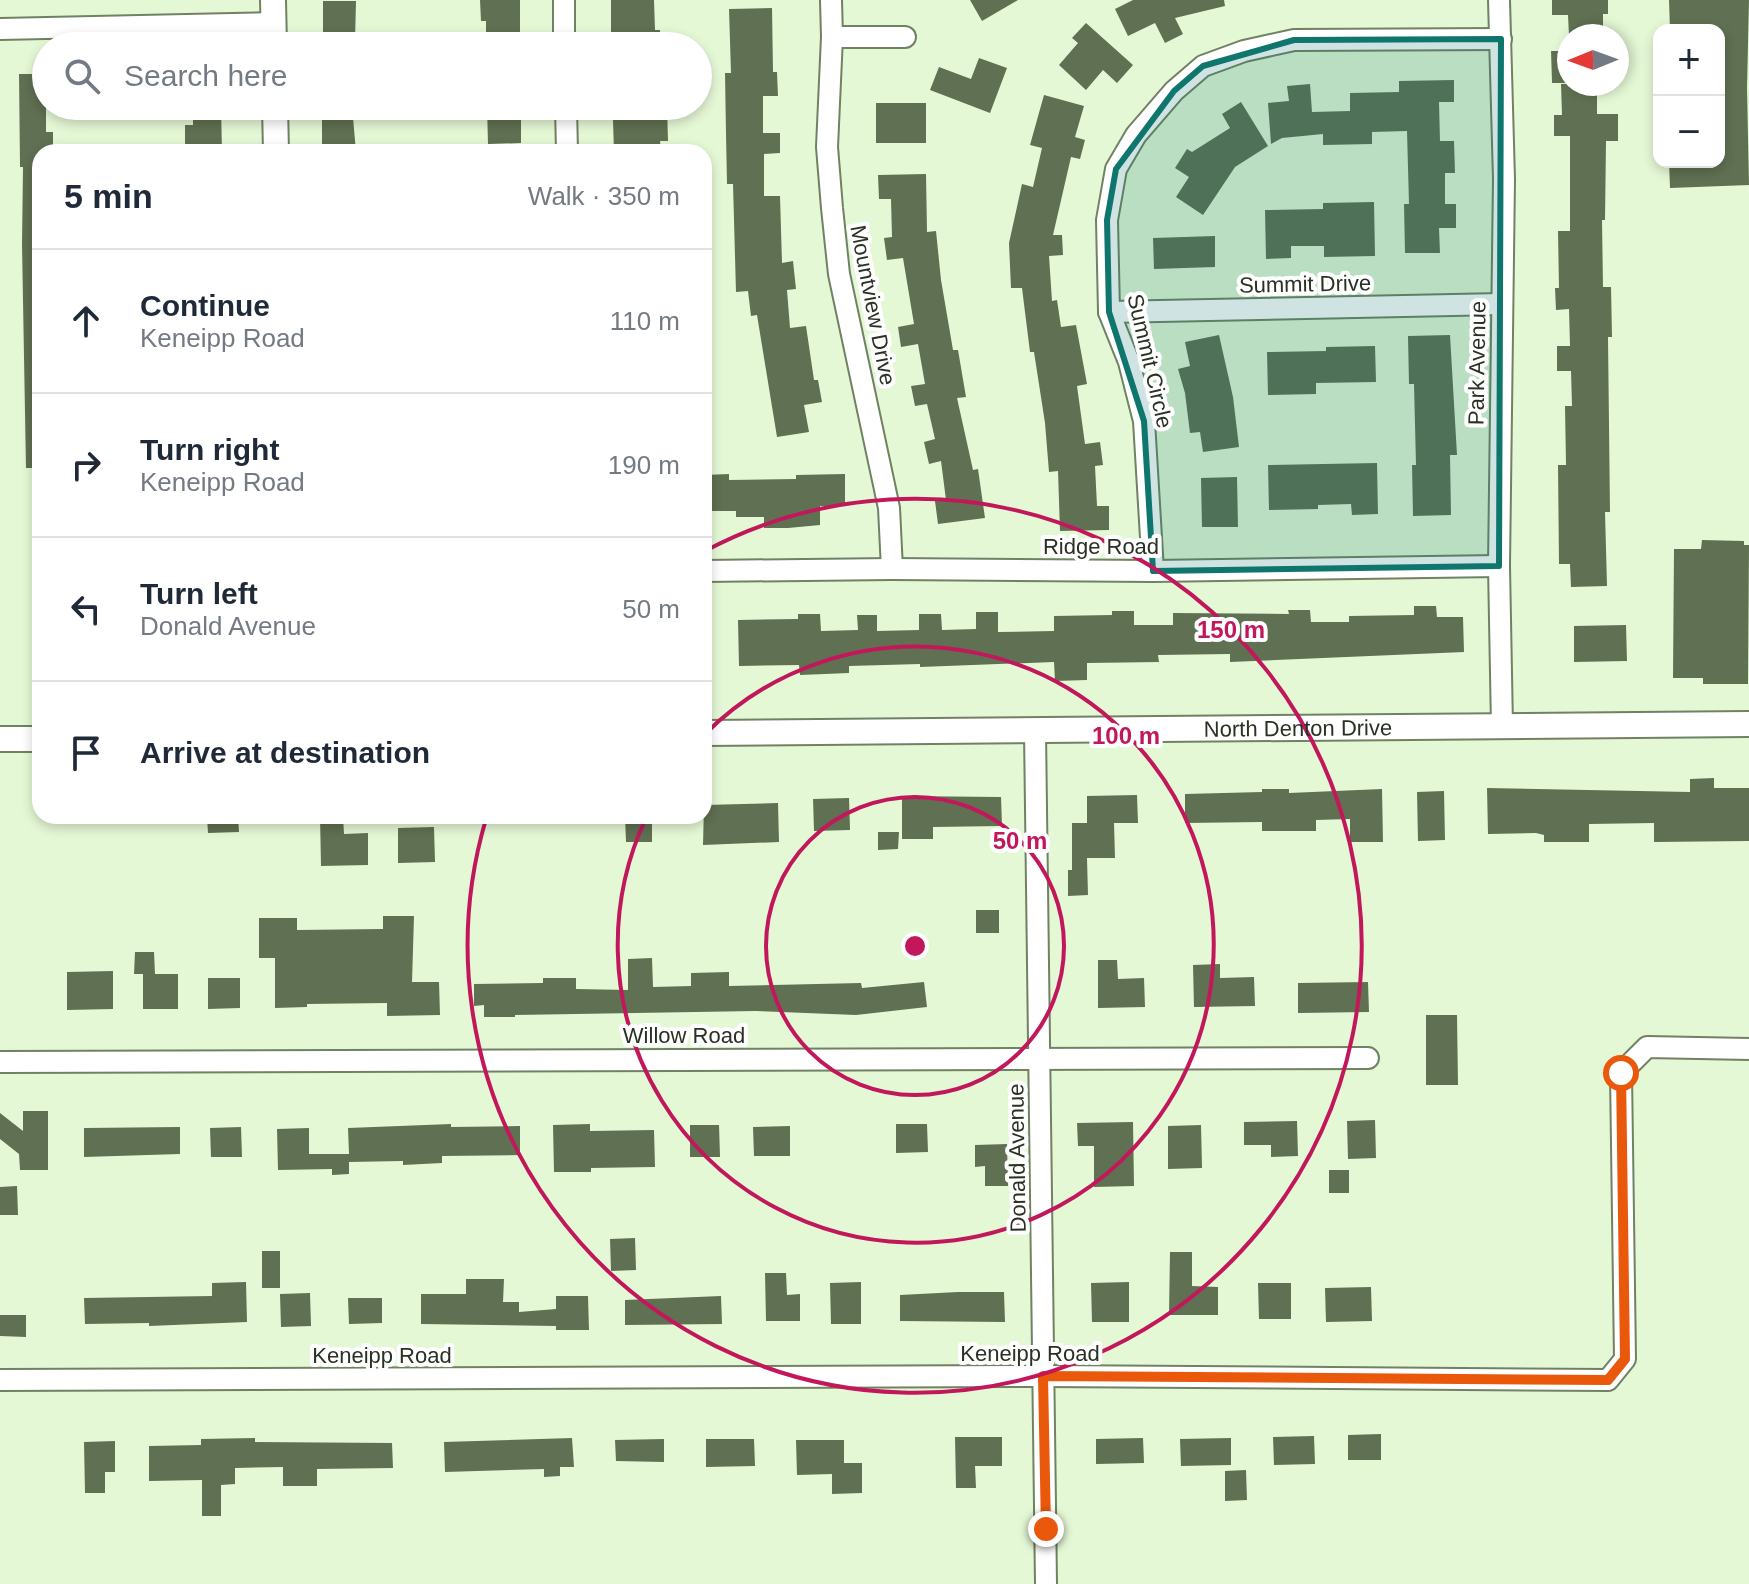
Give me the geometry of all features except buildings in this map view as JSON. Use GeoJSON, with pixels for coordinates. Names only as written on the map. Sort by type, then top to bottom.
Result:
{"type":"FeatureCollection","features":[{"type":"Feature","properties":{"kind":"street"},"geometry":{"type":"LineString","coordinates":[[564,0],[564,32]]}},
{"type":"Feature","properties":{"kind":"street","name":"Mountview Drive"},"geometry":{"type":"LineString","coordinates":[[831,0],[827,147],[833,221],[839,274],[889,508],[892,569]]}},
{"type":"Feature","properties":{"kind":"street","name":"Park Avenue"},"geometry":{"type":"LineString","coordinates":[[1499,0],[1502,727]]}},
{"type":"Feature","properties":{"kind":"street"},"geometry":{"type":"LineString","coordinates":[[0,29],[274,23]]}},
{"type":"Feature","properties":{"kind":"street"},"geometry":{"type":"LineString","coordinates":[[832,37],[905,37]]}},
{"type":"Feature","properties":{"kind":"street","name":"Summit Circle"},"geometry":{"type":"LineString","coordinates":[[1153,571],[1144,421],[1129,362],[1109,312],[1107,220],[1116,169],[1136,135],[1174,91],[1203,66],[1244,51],[1294,40],[1501,39]]}},
{"type":"Feature","properties":{"kind":"street"},"geometry":{"type":"LineString","coordinates":[[275,120],[276,144]]}},
{"type":"Feature","properties":{"kind":"street"},"geometry":{"type":"LineString","coordinates":[[566,120],[567,144]]}},
{"type":"Feature","properties":{"kind":"street","name":"Summit Drive"},"geometry":{"type":"LineString","coordinates":[[1109,312],[1502,304]]}},
{"type":"Feature","properties":{"kind":"street","name":"Ridge Road"},"geometry":{"type":"LineString","coordinates":[[712,571],[1153,571],[1499,566]]}},
{"type":"Feature","properties":{"kind":"street","name":"North Denton Drive"},"geometry":{"type":"LineString","coordinates":[[712,733],[1749,724]]}},
{"type":"Feature","properties":{"kind":"street","name":"Donald Avenue"},"geometry":{"type":"LineString","coordinates":[[1035,731],[1046,1584]]}},
{"type":"Feature","properties":{"kind":"street"},"geometry":{"type":"LineString","coordinates":[[0,739],[32,739]]}},
{"type":"Feature","properties":{"kind":"street","name":"Keneipp Road"},"geometry":{"type":"LineString","coordinates":[[0,1380],[1043,1376],[1608,1380],[1625,1359],[1621,1073],[1647,1047],[1749,1049]]}},
{"type":"Feature","properties":{"kind":"street","name":"Willow Road"},"geometry":{"type":"LineString","coordinates":[[0,1062],[1368,1058]]}},
{"type":"Feature","properties":{"kind":"highlighted area"},"geometry":{"type":"Polygon","coordinates":[[[1501,39],[1499,566],[1153,571],[1144,421],[1109,312],[1107,220],[1116,169],[1174,91],[1203,66],[1294,40],[1501,39]]]}},
{"type":"Feature","properties":{"kind":"route"},"geometry":{"type":"LineString","coordinates":[[1046,1529],[1043,1376],[1608,1380],[1625,1359],[1621,1073]]}}]}
